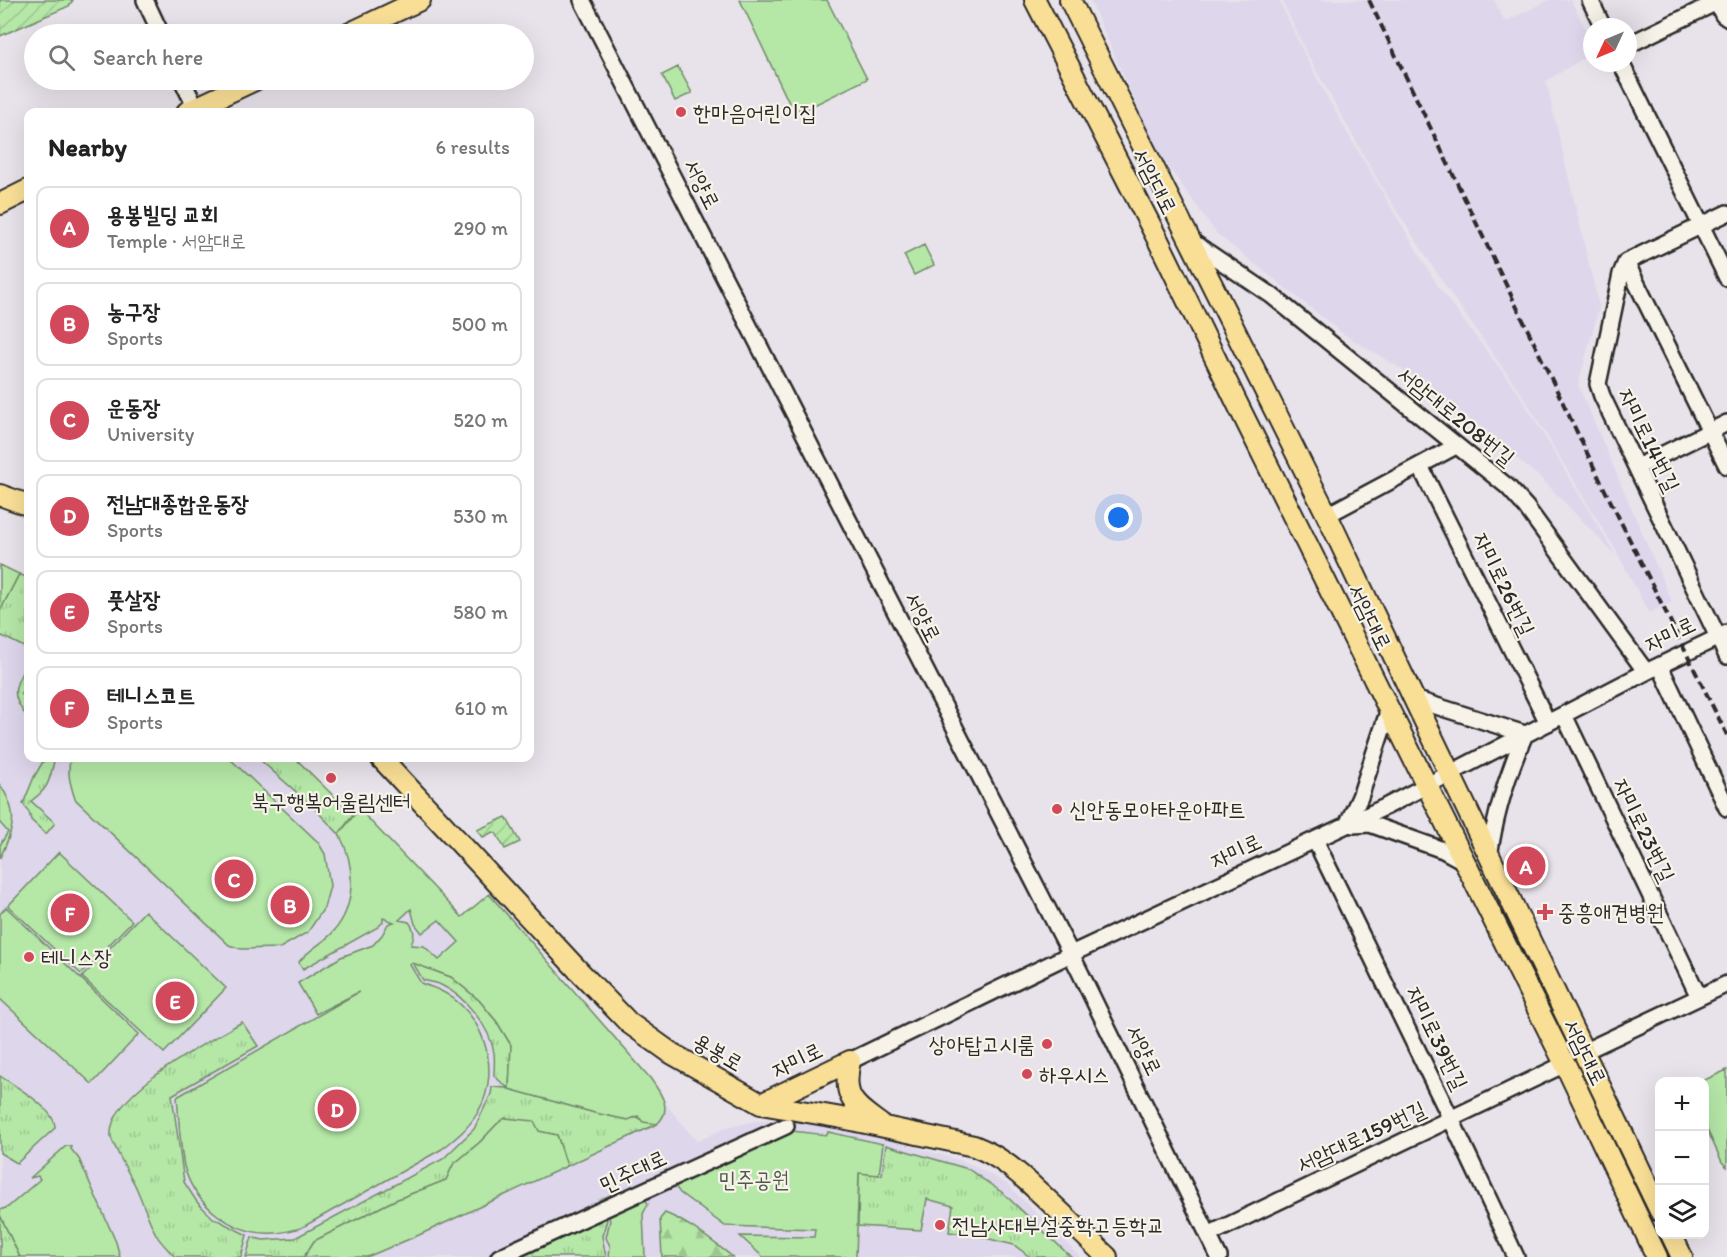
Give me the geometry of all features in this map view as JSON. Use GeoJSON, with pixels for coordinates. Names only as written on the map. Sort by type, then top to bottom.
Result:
{"type":"FeatureCollection","features":[{"type":"Feature","properties":{"kind":"main road"},"geometry":{"type":"LineString","coordinates":[[369,24],[420,0]]}},
{"type":"Feature","properties":{"kind":"main road","name":"서암대로"},"geometry":{"type":"LineString","coordinates":[[1035,0],[1159,242],[1565,1064],[1657,1257]]}},
{"type":"Feature","properties":{"kind":"main road","name":"서암대로"},"geometry":{"type":"LineString","coordinates":[[1070,0],[1327,515],[1655,1203]]}},
{"type":"Feature","properties":{"kind":"main road"},"geometry":{"type":"LineString","coordinates":[[195,108],[234,90]]}},
{"type":"Feature","properties":{"kind":"main road"},"geometry":{"type":"LineString","coordinates":[[0,204],[24,192]]}},
{"type":"Feature","properties":{"kind":"main road"},"geometry":{"type":"LineString","coordinates":[[0,495],[24,504]]}},
{"type":"Feature","properties":{"kind":"main road","name":"용봉로"},"geometry":{"type":"LineString","coordinates":[[385,762],[629,1023],[671,1053],[761,1104],[842,1118],[974,1146],[997,1157],[1017,1172],[1107,1257]]}},
{"type":"Feature","properties":{"kind":"main road"},"geometry":{"type":"LineString","coordinates":[[850,1061],[847,1076],[848,1091],[853,1102],[884,1128]]}},
{"type":"Feature","properties":{"kind":"main road","name":"자미로"},"geometry":{"type":"LineString","coordinates":[[761,1104],[850,1061]]}},
{"type":"Feature","properties":{"kind":"main road"},"geometry":{"type":"LineString","coordinates":[[1673,1239],[1682,1257]]}},
{"type":"Feature","properties":{"kind":"street"},"geometry":{"type":"LineString","coordinates":[[145,0],[156,24]]}},
{"type":"Feature","properties":{"kind":"street","name":"서양로"},"geometry":{"type":"LineString","coordinates":[[582,0],[1071,954],[1219,1257]]}},
{"type":"Feature","properties":{"kind":"street"},"geometry":{"type":"LineString","coordinates":[[1590,0],[1599,18]]}},
{"type":"Feature","properties":{"kind":"street"},"geometry":{"type":"LineString","coordinates":[[1637,41],[1718,1],[1727,18]]}},
{"type":"Feature","properties":{"kind":"street"},"geometry":{"type":"LineString","coordinates":[[1625,72],[1727,279]]}},
{"type":"Feature","properties":{"kind":"street"},"geometry":{"type":"LineString","coordinates":[[185,90],[190,108]]}},
{"type":"Feature","properties":{"kind":"street"},"geometry":{"type":"LineString","coordinates":[[1727,213],[1626,262],[1727,466]]}},
{"type":"Feature","properties":{"kind":"street","name":"서암대로208번길"},"geometry":{"type":"LineString","coordinates":[[1191,240],[1271,295],[1508,487],[1653,669],[1727,808]]}},
{"type":"Feature","properties":{"kind":"street","name":"자미로14번길"},"geometry":{"type":"LineString","coordinates":[[1626,262],[1621,274],[1598,384],[1637,467],[1723,635],[1727,656]]}},
{"type":"Feature","properties":{"kind":"street"},"geometry":{"type":"LineString","coordinates":[[1637,467],[1727,423]]}},
{"type":"Feature","properties":{"kind":"street"},"geometry":{"type":"LineString","coordinates":[[1327,515],[1456,446]]}},
{"type":"Feature","properties":{"kind":"street","name":"자미로26번길"},"geometry":{"type":"LineString","coordinates":[[1420,466],[1548,723]]}},
{"type":"Feature","properties":{"kind":"street","name":"자미로"},"geometry":{"type":"LineString","coordinates":[[850,1061],[1071,954],[1347,825],[1723,635]]}},
{"type":"Feature","properties":{"kind":"street"},"geometry":{"type":"LineString","coordinates":[[1414,699],[1525,734],[1512,765],[1493,826],[1490,857]]}},
{"type":"Feature","properties":{"kind":"street"},"geometry":{"type":"LineString","coordinates":[[1389,709],[1360,797],[1347,825],[1370,824],[1443,850],[1465,862]]}},
{"type":"Feature","properties":{"kind":"street","name":"자미로23번길"},"geometry":{"type":"LineString","coordinates":[[1564,715],[1699,997]]}},
{"type":"Feature","properties":{"kind":"street","name":"자미로39번길"},"geometry":{"type":"LineString","coordinates":[[1315,840],[1516,1257]]}},
{"type":"Feature","properties":{"kind":"street"},"geometry":{"type":"LineString","coordinates":[[1583,1052],[1727,984]]}},
{"type":"Feature","properties":{"kind":"street","name":"서암대로159번길"},"geometry":{"type":"LineString","coordinates":[[1208,1235],[1565,1064]]}},
{"type":"Feature","properties":{"kind":"street","name":"민주대로"},"geometry":{"type":"LineString","coordinates":[[499,1257],[786,1126]]}},
{"type":"Feature","properties":{"kind":"shaded area"},"geometry":{"type":"Polygon","coordinates":[[[1090,0],[1279,0],[1307,60],[1346,131],[1439,288],[1519,394],[1616,556],[1542,479],[1425,383],[1345,335],[1217,234],[1157,151],[1090,0]]]}},
{"type":"Feature","properties":{"kind":"shaded area"},"geometry":{"type":"Polygon","coordinates":[[[1282,0],[1494,0],[1505,22],[1549,0],[1571,0],[1583,25],[1583,58],[1546,81],[1599,307],[1578,385],[1672,602],[1649,613],[1618,554],[1523,396],[1454,299],[1384,191],[1307,54],[1282,0]]]}},
{"type":"Feature","properties":{"kind":"shaded area"},"geometry":{"type":"Polygon","coordinates":[[[0,565],[24,576],[24,762],[299,762],[353,815],[359,809],[462,917],[489,894],[521,928],[697,1142],[723,1129],[756,1121],[798,1121],[850,1129],[942,1155],[970,1164],[1007,1184],[1080,1257],[0,1257],[0,565]]]}},
{"type":"Feature","properties":{"kind":"green space"},"geometry":{"type":"Polygon","coordinates":[[[0,0],[73,0],[69,6],[0,36],[0,0]]]}},
{"type":"Feature","properties":{"kind":"green space"},"geometry":{"type":"Polygon","coordinates":[[[740,0],[827,0],[867,79],[802,111],[792,109],[740,0]]]}},
{"type":"Feature","properties":{"kind":"green space"},"geometry":{"type":"Polygon","coordinates":[[[678,67],[692,93],[675,101],[662,75],[678,67]]]}},
{"type":"Feature","properties":{"kind":"green space"},"geometry":{"type":"Polygon","coordinates":[[[924,245],[934,265],[914,275],[904,255],[924,245]]]}},
{"type":"Feature","properties":{"kind":"green space"},"geometry":{"type":"Polygon","coordinates":[[[0,565],[19,574],[0,611],[0,565]]]}},
{"type":"Feature","properties":{"kind":"green space"},"geometry":{"type":"Polygon","coordinates":[[[19,574],[24,576],[24,647],[0,635],[0,611],[19,574]]]}},
{"type":"Feature","properties":{"kind":"green space"},"geometry":{"type":"Polygon","coordinates":[[[24,668],[24,687],[21,694],[24,696],[24,713],[17,702],[17,683],[24,668]]]}},
{"type":"Feature","properties":{"kind":"green space"},"geometry":{"type":"Polygon","coordinates":[[[43,762],[54,762],[46,787],[31,801],[55,823],[46,834],[31,820],[23,804],[43,762]]]}},
{"type":"Feature","properties":{"kind":"green space"},"geometry":{"type":"Polygon","coordinates":[[[233,762],[318,842],[325,854],[330,886],[324,908],[308,932],[280,948],[241,949],[229,945],[75,799],[69,774],[70,763],[233,762]]]}},
{"type":"Feature","properties":{"kind":"green space"},"geometry":{"type":"Polygon","coordinates":[[[262,762],[299,762],[353,815],[339,834],[312,806],[262,762]]]}},
{"type":"Feature","properties":{"kind":"green space"},"geometry":{"type":"Polygon","coordinates":[[[0,785],[10,804],[12,822],[0,858],[0,845],[8,832],[0,823],[0,785]]]}},
{"type":"Feature","properties":{"kind":"green space"},"geometry":{"type":"Polygon","coordinates":[[[359,809],[462,917],[489,894],[650,1078],[661,1095],[665,1107],[662,1118],[657,1124],[643,1122],[638,1116],[628,1120],[595,1113],[509,1089],[511,1045],[497,1022],[479,1000],[451,977],[413,963],[410,965],[421,983],[454,999],[467,1012],[477,1026],[484,1043],[489,1078],[485,1096],[471,1123],[442,1149],[301,1228],[284,1232],[259,1233],[231,1223],[206,1205],[189,1180],[184,1166],[177,1097],[359,992],[316,1014],[298,983],[341,957],[373,945],[388,924],[394,922],[383,918],[383,922],[378,927],[303,969],[299,962],[334,931],[347,909],[351,870],[339,834],[359,809]],[[411,909],[399,920],[409,922],[413,930],[411,945],[424,946],[439,960],[459,942],[439,920],[422,933],[415,924],[411,909]]]}},
{"type":"Feature","properties":{"kind":"green space"},"geometry":{"type":"Polygon","coordinates":[[[506,817],[520,842],[505,849],[496,833],[493,832],[483,837],[477,830],[506,817]]]}},
{"type":"Feature","properties":{"kind":"green space"},"geometry":{"type":"Polygon","coordinates":[[[59,852],[132,921],[81,974],[8,906],[59,852]]]}},
{"type":"Feature","properties":{"kind":"green space","name":"테니스장"},"geometry":{"type":"Polygon","coordinates":[[[6,907],[139,1034],[92,1084],[0,999],[0,914],[6,907]]]}},
{"type":"Feature","properties":{"kind":"green space"},"geometry":{"type":"Polygon","coordinates":[[[145,911],[226,988],[164,1053],[82,977],[145,911]]]}},
{"type":"Feature","properties":{"kind":"green space"},"geometry":{"type":"Polygon","coordinates":[[[413,963],[451,977],[479,1000],[497,1022],[511,1045],[509,1089],[595,1113],[620,1118],[640,1118],[657,1124],[567,1166],[557,1135],[497,1124],[453,1165],[446,1180],[393,1201],[314,1241],[304,1257],[246,1257],[252,1237],[263,1240],[295,1238],[443,1159],[474,1129],[491,1094],[492,1087],[508,1088],[494,1076],[492,1043],[475,1013],[450,990],[439,984],[423,980],[413,963]]]}},
{"type":"Feature","properties":{"kind":"green space"},"geometry":{"type":"Polygon","coordinates":[[[242,1022],[258,1046],[172,1095],[184,1182],[197,1202],[213,1218],[247,1235],[241,1257],[175,1257],[157,1236],[135,1185],[114,1146],[111,1136],[114,1120],[125,1103],[142,1086],[185,1055],[242,1022]]]}},
{"type":"Feature","properties":{"kind":"green space"},"geometry":{"type":"Polygon","coordinates":[[[1727,1070],[1727,1167],[1722,1162],[1709,1134],[1709,1078],[1727,1070]]]}},
{"type":"Feature","properties":{"kind":"green space"},"geometry":{"type":"Polygon","coordinates":[[[0,1076],[42,1106],[54,1121],[55,1128],[17,1163],[0,1153],[0,1076]]]}},
{"type":"Feature","properties":{"kind":"green space"},"geometry":{"type":"Polygon","coordinates":[[[505,1118],[534,1121],[539,1131],[557,1135],[567,1166],[367,1257],[304,1257],[314,1241],[393,1201],[446,1180],[453,1165],[505,1118]]]}},
{"type":"Feature","properties":{"kind":"green space","name":"민주공원"},"geometry":{"type":"Polygon","coordinates":[[[783,1130],[827,1135],[828,1132],[883,1144],[879,1175],[859,1173],[856,1257],[763,1257],[740,1236],[814,1237],[815,1229],[725,1226],[680,1193],[672,1182],[783,1130]]]}},
{"type":"Feature","properties":{"kind":"green space","name":"전남사대부설중학고등학교"},"geometry":{"type":"Polygon","coordinates":[[[886,1145],[968,1169],[1003,1193],[1071,1257],[1030,1257],[1014,1245],[949,1232],[953,1206],[927,1199],[921,1230],[858,1226],[859,1173],[882,1175],[886,1145]]]}},
{"type":"Feature","properties":{"kind":"green space"},"geometry":{"type":"Polygon","coordinates":[[[66,1146],[71,1146],[79,1159],[116,1242],[120,1257],[20,1257],[0,1215],[0,1210],[8,1207],[38,1181],[40,1179],[38,1176],[30,1178],[66,1146]]]}},
{"type":"Feature","properties":{"kind":"green space"},"geometry":{"type":"Polygon","coordinates":[[[621,1190],[642,1193],[648,1204],[643,1214],[645,1257],[609,1257],[610,1246],[606,1238],[610,1220],[599,1200],[621,1190]]]}},
{"type":"Feature","properties":{"kind":"green space"},"geometry":{"type":"Polygon","coordinates":[[[665,1213],[692,1227],[733,1257],[662,1257],[660,1219],[665,1213]]]}},
{"type":"Feature","properties":{"kind":"green space"},"geometry":{"type":"Polygon","coordinates":[[[0,1215],[20,1257],[0,1257],[0,1215]]]}},
{"type":"Feature","properties":{"kind":"green space"},"geometry":{"type":"Polygon","coordinates":[[[603,1215],[607,1220],[602,1236],[606,1257],[508,1257],[603,1215]]]}},
{"type":"Feature","properties":{"kind":"railway"},"geometry":{"type":"LineString","coordinates":[[1369,0],[1601,482],[1727,735]]}},
{"type":"Feature","properties":{"kind":"place","name":"한마음어린이집"},"geometry":{"type":"Point","coordinates":[681,112]}},
{"type":"Feature","properties":{"kind":"place","name":"북구행복어울림센터"},"geometry":{"type":"Point","coordinates":[331,778]}},
{"type":"Feature","properties":{"kind":"place","name":"신안동모아타운아파트"},"geometry":{"type":"Point","coordinates":[1057,809]}},
{"type":"Feature","properties":{"kind":"place","name":"용봉빌딩 교회"},"geometry":{"type":"Point","coordinates":[1526,866]}},
{"type":"Feature","properties":{"kind":"place","name":"운동장"},"geometry":{"type":"Point","coordinates":[234,879]}},
{"type":"Feature","properties":{"kind":"place","name":"농구장"},"geometry":{"type":"Point","coordinates":[290,905]}},
{"type":"Feature","properties":{"kind":"place","name":"중흥애견병원"},"geometry":{"type":"Point","coordinates":[1545,912]}},
{"type":"Feature","properties":{"kind":"place","name":"테니스코트"},"geometry":{"type":"Point","coordinates":[70,913]}},
{"type":"Feature","properties":{"kind":"place","name":"테니스장"},"geometry":{"type":"Point","coordinates":[29,957]}},
{"type":"Feature","properties":{"kind":"place","name":"풋살장"},"geometry":{"type":"Point","coordinates":[175,1001]}},
{"type":"Feature","properties":{"kind":"place","name":"상아탑고시룸"},"geometry":{"type":"Point","coordinates":[1047,1044]}},
{"type":"Feature","properties":{"kind":"place","name":"하우시스"},"geometry":{"type":"Point","coordinates":[1027,1074]}},
{"type":"Feature","properties":{"kind":"place","name":"전남대종합운동장"},"geometry":{"type":"Point","coordinates":[337,1109]}},
{"type":"Feature","properties":{"kind":"place","name":"전남사대부설중학고등학교"},"geometry":{"type":"Point","coordinates":[940,1225]}}]}
